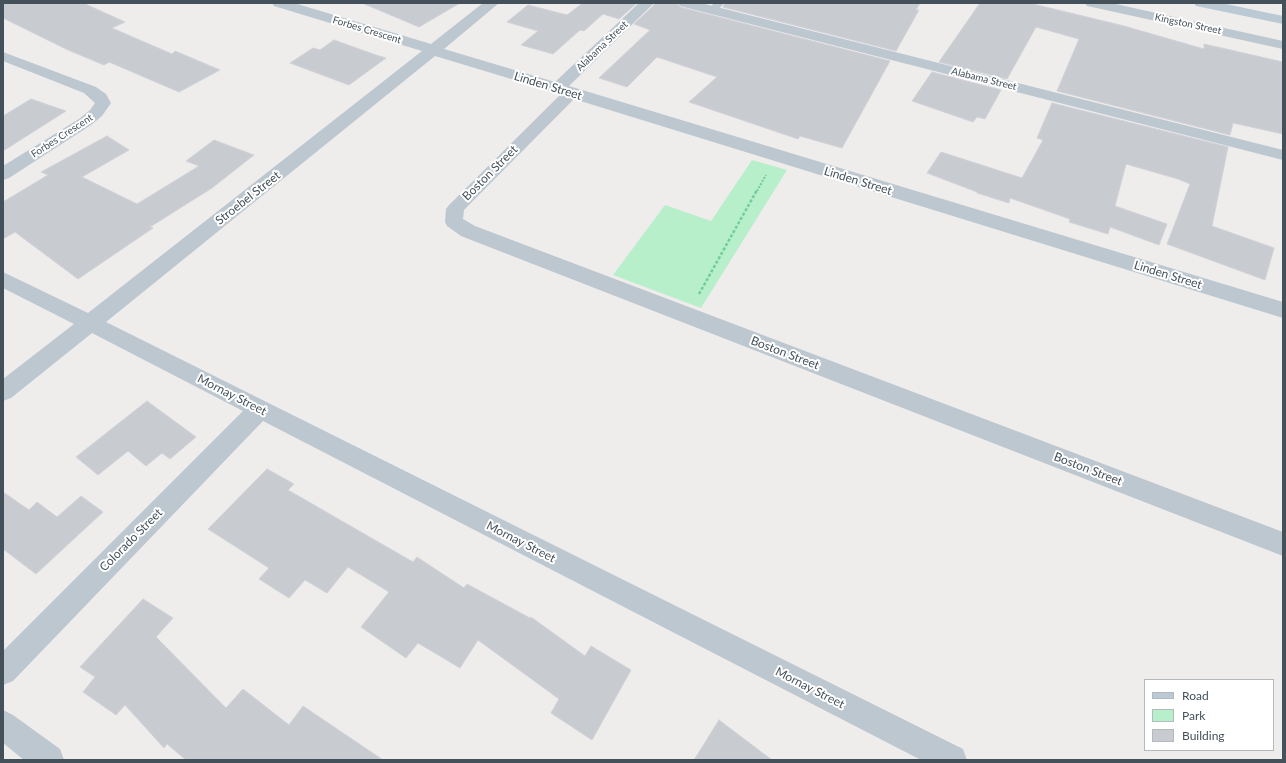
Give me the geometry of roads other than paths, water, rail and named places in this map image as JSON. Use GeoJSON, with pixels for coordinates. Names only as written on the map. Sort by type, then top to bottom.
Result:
{"type":"FeatureCollection","features":[{"type":"Feature","properties":{"kind":"main road"},"geometry":{"type":"LineString","coordinates":[[1201,3],[1283,20]]}},
{"type":"Feature","properties":{"kind":"street","name":"Forbes Crescent"},"geometry":{"type":"LineString","coordinates":[[279,3],[433,50]]}},
{"type":"Feature","properties":{"kind":"street","name":"Stroebel Street"},"geometry":{"type":"LineString","coordinates":[[3,392],[492,3]]}},
{"type":"Feature","properties":{"kind":"street","name":"Alabama Street"},"geometry":{"type":"LineString","coordinates":[[564,91],[647,3]]}},
{"type":"Feature","properties":{"kind":"street","name":"Alabama Street"},"geometry":{"type":"LineString","coordinates":[[685,3],[716,6],[1283,155]]}},
{"type":"Feature","properties":{"kind":"street","name":"Kingston Street"},"geometry":{"type":"LineString","coordinates":[[1092,3],[1283,45]]}},
{"type":"Feature","properties":{"kind":"street","name":"Linden Street"},"geometry":{"type":"LineString","coordinates":[[433,50],[1283,310]]}},
{"type":"Feature","properties":{"kind":"street","name":"Forbes Crescent"},"geometry":{"type":"LineString","coordinates":[[3,56],[90,90],[100,97],[103,103],[96,113],[85,122],[3,174]]}},
{"type":"Feature","properties":{"kind":"street","name":"Boston Street"},"geometry":{"type":"LineString","coordinates":[[564,91],[455,209],[454,222],[468,231],[1283,544]]}},
{"type":"Feature","properties":{"kind":"street","name":"Mornay Street"},"geometry":{"type":"LineString","coordinates":[[3,279],[952,760]]}},
{"type":"Feature","properties":{"kind":"street","name":"Colorado Street"},"geometry":{"type":"LineString","coordinates":[[3,671],[260,409]]}},
{"type":"Feature","properties":{"kind":"street"},"geometry":{"type":"LineString","coordinates":[[3,725],[49,760]]}}]}
